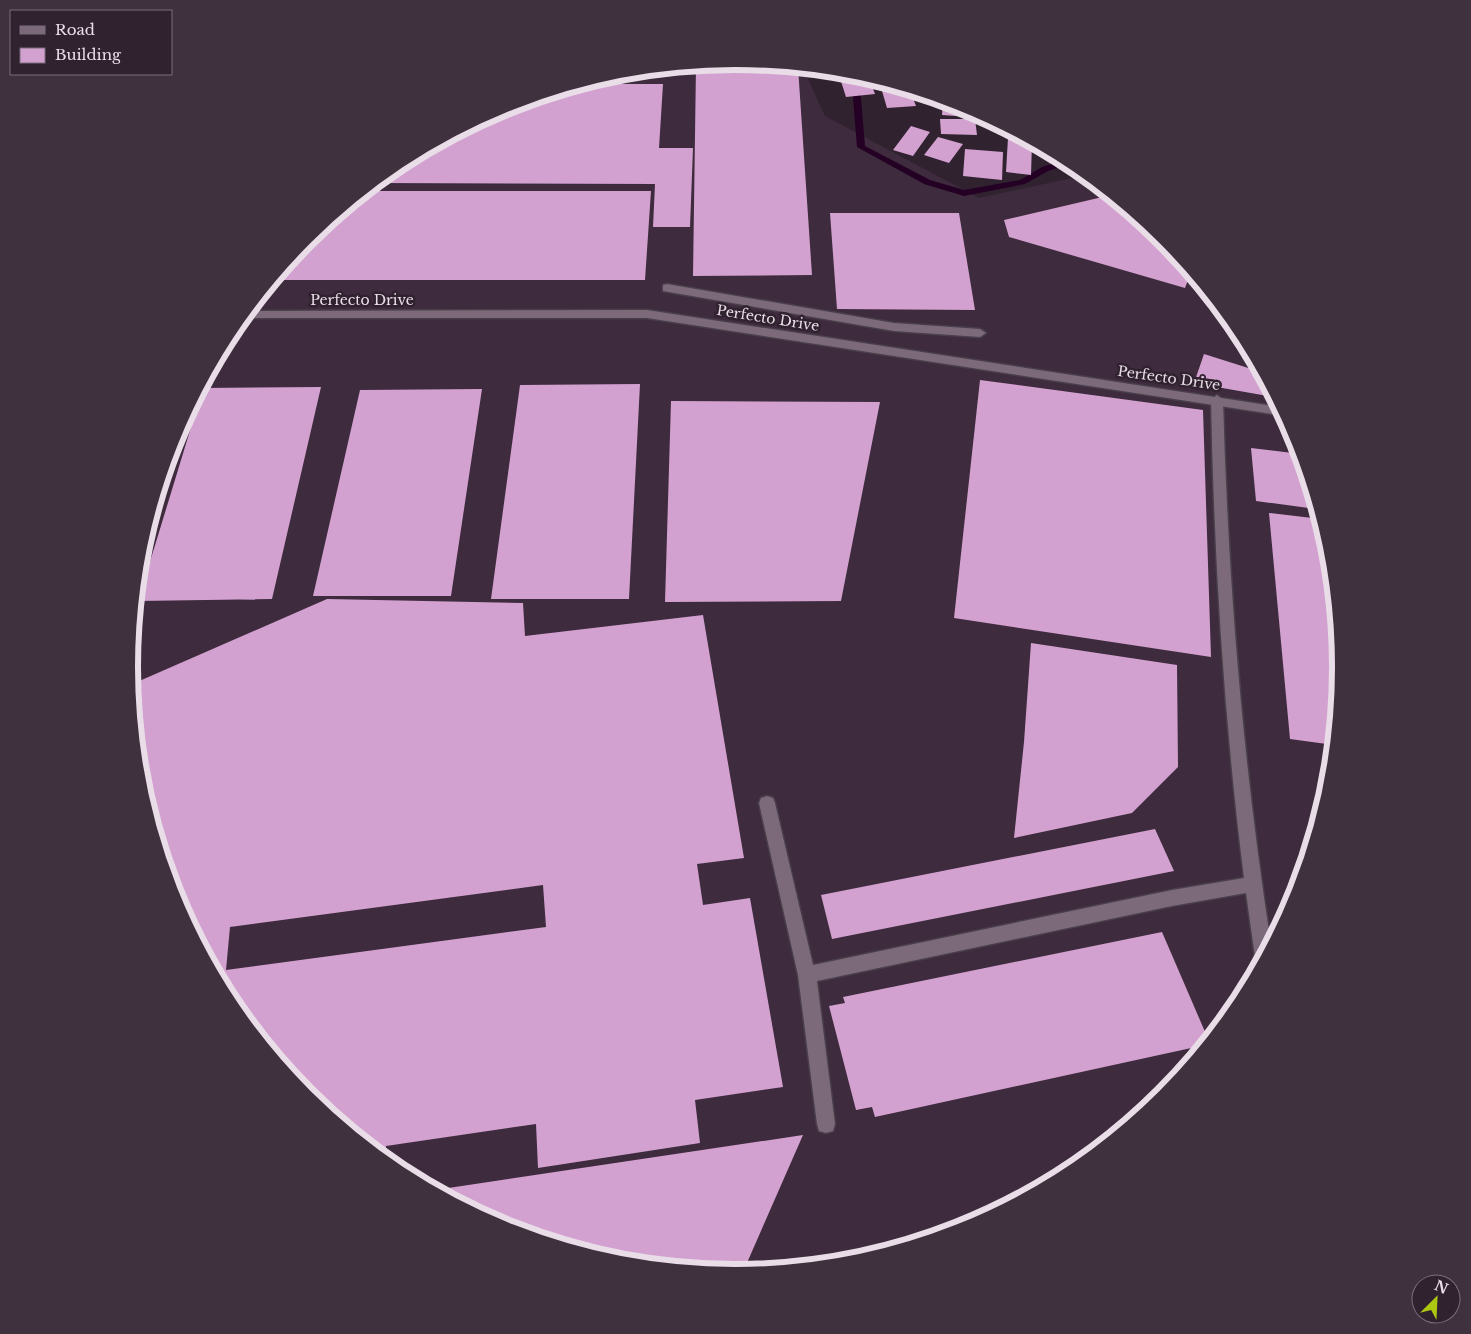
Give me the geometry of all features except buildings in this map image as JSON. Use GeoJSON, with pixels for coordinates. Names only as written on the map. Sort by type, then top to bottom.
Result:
{"type":"FeatureCollection","features":[{"type":"Feature","properties":{"kind":"street"},"geometry":{"type":"LineString","coordinates":[[667,288],[894,327],[980,333]]}},
{"type":"Feature","properties":{"kind":"street","name":"Perfecto Drive"},"geometry":{"type":"LineString","coordinates":[[254,315],[648,314],[963,364],[1217,400],[1274,410]]}},
{"type":"Feature","properties":{"kind":"street"},"geometry":{"type":"LineString","coordinates":[[1217,400],[1230,686],[1252,884],[1262,948]]}},
{"type":"Feature","properties":{"kind":"street"},"geometry":{"type":"LineString","coordinates":[[767,803],[807,976],[826,1124]]}},
{"type":"Feature","properties":{"kind":"street"},"geometry":{"type":"LineString","coordinates":[[807,976],[1172,898],[1252,884]]}},
{"type":"Feature","properties":{"kind":"shaded area"},"geometry":{"type":"Polygon","coordinates":[[[696,71],[775,71],[806,74],[825,116],[979,198],[1076,177],[1099,193],[1158,245],[1209,304],[1232,335],[1253,369],[1287,439],[1301,475],[1321,551],[1331,628],[1331,706],[1321,783],[1312,822],[1301,859],[1271,931],[1253,966],[1209,1030],[1158,1089],[1129,1116],[1099,1141],[1034,1184],[964,1219],[927,1232],[890,1244],[852,1253],[813,1259],[775,1263],[696,1263],[619,1253],[581,1244],[507,1219],[471,1202],[437,1184],[372,1141],[313,1089],[287,1061],[239,999],[218,965],[200,931],[170,859],[150,783],[144,745],[138,667],[140,628],[150,551],[159,512],[170,475],[200,403],[218,368],[239,335],[287,273],[313,245],[372,193],[437,150],[471,132],[507,115],[581,90],[619,81],[696,71]]]}},
{"type":"Feature","properties":{"kind":"waterway"},"geometry":{"type":"LineString","coordinates":[[856,82],[861,147],[927,182],[964,193],[1022,182],[1045,169],[1058,165]]}}]}
